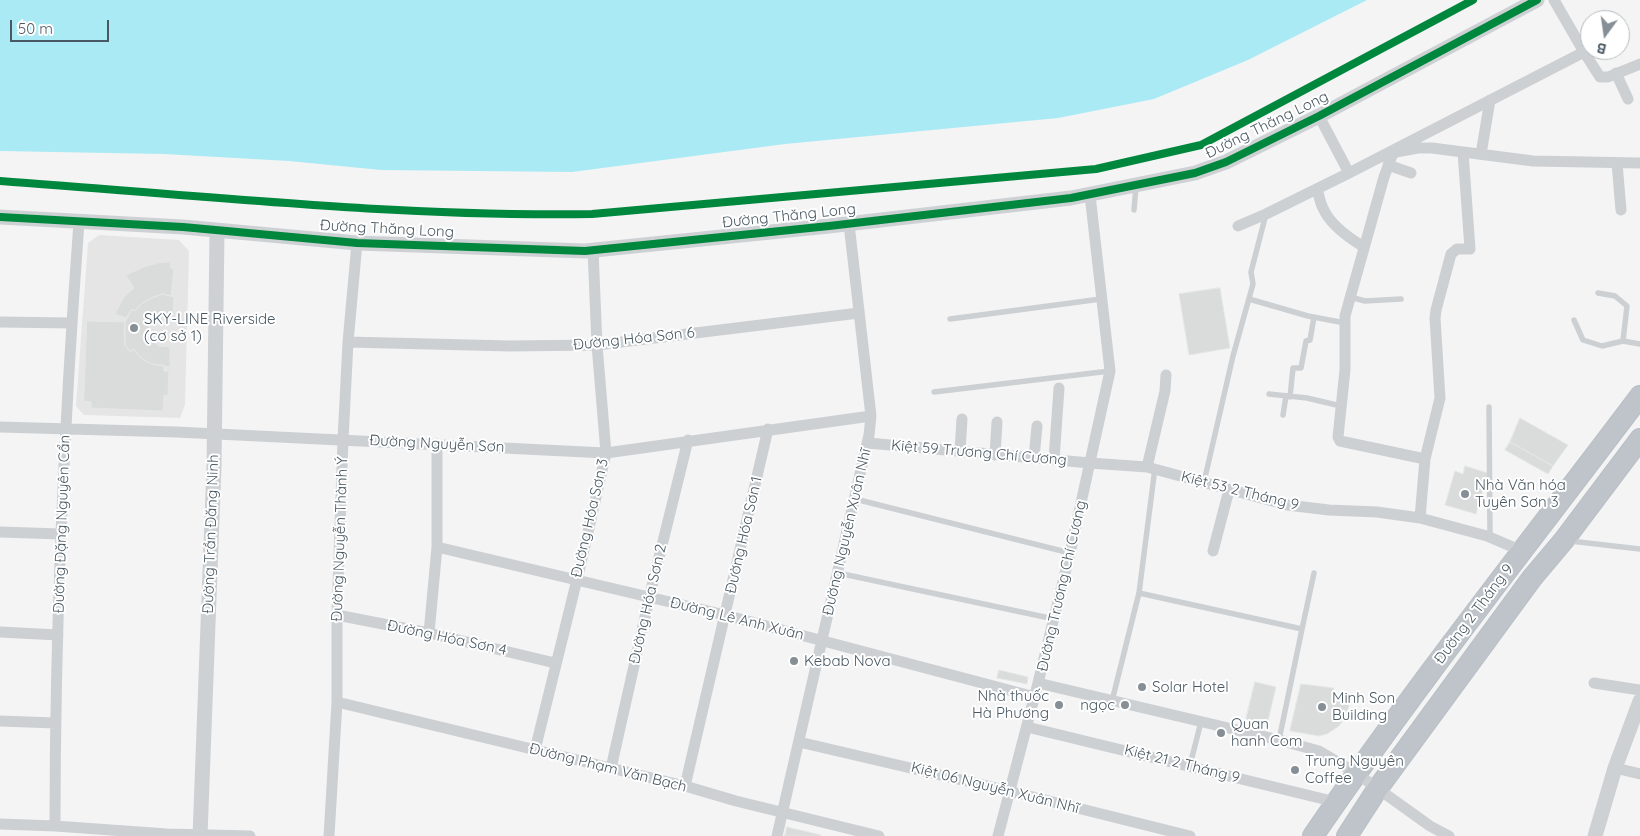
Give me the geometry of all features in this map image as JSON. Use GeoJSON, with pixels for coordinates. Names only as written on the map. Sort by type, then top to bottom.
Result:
{"type":"FeatureCollection","features":[{"type":"Feature","properties":{"kind":"highway","name":"Đường 2 Tháng 9"},"geometry":{"type":"LineString","coordinates":[[1313,836],[1356,772],[1640,396]]}},
{"type":"Feature","properties":{"kind":"highway","name":"Đường 2 Tháng 9"},"geometry":{"type":"LineString","coordinates":[[1347,836],[1378,788],[1532,578],[1564,540],[1640,440]]}},
{"type":"Feature","properties":{"kind":"street","name":"Đường Thăng Long"},"geometry":{"type":"LineString","coordinates":[[0,217],[182,227],[357,243],[593,250],[849,224],[1090,195],[1207,170],[1319,116],[1537,0]]}},
{"type":"Feature","properties":{"kind":"street"},"geometry":{"type":"LineString","coordinates":[[1554,0],[1580,45]]}},
{"type":"Feature","properties":{"kind":"street"},"geometry":{"type":"LineString","coordinates":[[1238,226],[1389,153],[1580,54]]}},
{"type":"Feature","properties":{"kind":"street"},"geometry":{"type":"LineString","coordinates":[[1589,60],[1600,77],[1604,78],[1640,64]]}},
{"type":"Feature","properties":{"kind":"street"},"geometry":{"type":"LineString","coordinates":[[1616,74],[1628,99]]}},
{"type":"Feature","properties":{"kind":"street"},"geometry":{"type":"LineString","coordinates":[[1480,154],[1490,100]]}},
{"type":"Feature","properties":{"kind":"street"},"geometry":{"type":"LineString","coordinates":[[1319,116],[1349,173]]}},
{"type":"Feature","properties":{"kind":"street"},"geometry":{"type":"LineString","coordinates":[[1389,153],[1418,148],[1533,161],[1640,163]]}},
{"type":"Feature","properties":{"kind":"street"},"geometry":{"type":"LineString","coordinates":[[1420,518],[1425,459],[1440,398],[1436,310],[1451,254],[1457,249],[1470,249],[1463,152]]}},
{"type":"Feature","properties":{"kind":"street"},"geometry":{"type":"LineString","coordinates":[[1389,153],[1388,165],[1344,323],[1346,358],[1338,437],[1340,441],[1425,459]]}},
{"type":"Feature","properties":{"kind":"street"},"geometry":{"type":"LineString","coordinates":[[1616,163],[1621,210]]}},
{"type":"Feature","properties":{"kind":"street"},"geometry":{"type":"LineString","coordinates":[[1388,165],[1411,173]]}},
{"type":"Feature","properties":{"kind":"street"},"geometry":{"type":"LineString","coordinates":[[1317,189],[1322,208],[1328,217],[1339,229],[1364,247]]}},
{"type":"Feature","properties":{"kind":"street","name":"Đường Trương Chí Cương"},"geometry":{"type":"LineString","coordinates":[[1090,195],[1110,371],[1070,554],[1038,683],[1319,751],[1356,772],[1430,826],[1449,836]]}},
{"type":"Feature","properties":{"kind":"street","name":"Đường Đặng Nguyên Cẩn"},"geometry":{"type":"LineString","coordinates":[[55,826],[55,723],[65,429],[79,222]]}},
{"type":"Feature","properties":{"kind":"street","name":"Đường Nguyễn Xuân Nhĩ"},"geometry":{"type":"LineString","coordinates":[[777,836],[868,443],[871,416],[849,224]]}},
{"type":"Feature","properties":{"kind":"street","name":"Đường Trần Đăng Ninh"},"geometry":{"type":"LineString","coordinates":[[200,836],[214,434],[217,231]]}},
{"type":"Feature","properties":{"kind":"street","name":"Đường Nguyễn Thành Ý"},"geometry":{"type":"LineString","coordinates":[[329,836],[337,702],[337,615],[343,440],[348,342],[357,243]]}},
{"type":"Feature","properties":{"kind":"street","name":"Đường Hóa Sơn 3"},"geometry":{"type":"LineString","coordinates":[[535,750],[606,452],[597,345],[593,250]]}},
{"type":"Feature","properties":{"kind":"street","name":"Đường Hóa Sơn 6"},"geometry":{"type":"LineString","coordinates":[[348,342],[510,346],[597,345],[859,313]]}},
{"type":"Feature","properties":{"kind":"street"},"geometry":{"type":"LineString","coordinates":[[0,322],[71,323]]}},
{"type":"Feature","properties":{"kind":"street"},"geometry":{"type":"LineString","coordinates":[[1151,468],[1165,391],[1166,375]]}},
{"type":"Feature","properties":{"kind":"street"},"geometry":{"type":"LineString","coordinates":[[1054,460],[1059,388]]}},
{"type":"Feature","properties":{"kind":"street","name":"Đường Nguyễn Sơn"},"geometry":{"type":"LineString","coordinates":[[0,427],[214,434],[606,452],[871,416]]}},
{"type":"Feature","properties":{"kind":"street"},"geometry":{"type":"LineString","coordinates":[[960,451],[962,419]]}},
{"type":"Feature","properties":{"kind":"street"},"geometry":{"type":"LineString","coordinates":[[995,455],[997,422]]}},
{"type":"Feature","properties":{"kind":"street"},"geometry":{"type":"LineString","coordinates":[[1034,458],[1037,426]]}},
{"type":"Feature","properties":{"kind":"street","name":"Đường Hóa Sơn 1"},"geometry":{"type":"LineString","coordinates":[[685,786],[768,429]]}},
{"type":"Feature","properties":{"kind":"street","name":"Đường Hóa Sơn 2"},"geometry":{"type":"LineString","coordinates":[[611,768],[649,597],[688,440]]}},
{"type":"Feature","properties":{"kind":"street","name":"Kiệt 59 Trương Chí Cương"},"geometry":{"type":"LineString","coordinates":[[868,443],[1090,463]]}},
{"type":"Feature","properties":{"kind":"street"},"geometry":{"type":"LineString","coordinates":[[429,633],[437,547],[436,444]]}},
{"type":"Feature","properties":{"kind":"street","name":"Kiệt 53 2 Tháng 9"},"geometry":{"type":"LineString","coordinates":[[1090,463],[1151,468],[1287,505],[1329,510],[1377,512],[1420,518],[1490,538],[1522,551]]}},
{"type":"Feature","properties":{"kind":"street"},"geometry":{"type":"LineString","coordinates":[[1213,552],[1229,490]]}},
{"type":"Feature","properties":{"kind":"street"},"geometry":{"type":"LineString","coordinates":[[0,532],[61,534]]}},
{"type":"Feature","properties":{"kind":"street","name":"Đường Lê Anh Xuân"},"geometry":{"type":"LineString","coordinates":[[437,547],[725,615],[1035,697]]}},
{"type":"Feature","properties":{"kind":"street","name":"Đường Hóa Sơn 4"},"geometry":{"type":"LineString","coordinates":[[337,615],[429,633],[556,663]]}},
{"type":"Feature","properties":{"kind":"street"},"geometry":{"type":"LineString","coordinates":[[0,632],[58,635]]}},
{"type":"Feature","properties":{"kind":"street"},"geometry":{"type":"LineString","coordinates":[[998,836],[1038,683]]}},
{"type":"Feature","properties":{"kind":"street"},"geometry":{"type":"LineString","coordinates":[[1594,683],[1640,690]]}},
{"type":"Feature","properties":{"kind":"street"},"geometry":{"type":"LineString","coordinates":[[1595,836],[1615,768],[1640,701]]}},
{"type":"Feature","properties":{"kind":"street","name":"Đường Phạm Văn Bạch"},"geometry":{"type":"LineString","coordinates":[[337,702],[685,786],[879,836]]}},
{"type":"Feature","properties":{"kind":"street"},"geometry":{"type":"LineString","coordinates":[[0,721],[55,723]]}},
{"type":"Feature","properties":{"kind":"street","name":"Kiệt 21 2 Tháng 9"},"geometry":{"type":"LineString","coordinates":[[1027,727],[1190,765],[1336,802]]}},
{"type":"Feature","properties":{"kind":"street","name":"Kiệt 06 Nguyễn Xuân Nhĩ"},"geometry":{"type":"LineString","coordinates":[[799,742],[1190,836]]}},
{"type":"Feature","properties":{"kind":"street"},"geometry":{"type":"LineString","coordinates":[[1615,768],[1640,774]]}},
{"type":"Feature","properties":{"kind":"street"},"geometry":{"type":"LineString","coordinates":[[0,824],[200,836],[250,836]]}},
{"type":"Feature","properties":{"kind":"lane"},"geometry":{"type":"LineString","coordinates":[[1134,210],[1136,186]]}},
{"type":"Feature","properties":{"kind":"lane"},"geometry":{"type":"LineString","coordinates":[[1204,482],[1233,356],[1253,284],[1251,272],[1266,214]]}},
{"type":"Feature","properties":{"kind":"lane"},"geometry":{"type":"LineString","coordinates":[[1598,293],[1615,296],[1628,306],[1623,341]]}},
{"type":"Feature","properties":{"kind":"lane"},"geometry":{"type":"LineString","coordinates":[[1350,297],[1365,301],[1401,300]]}},
{"type":"Feature","properties":{"kind":"lane"},"geometry":{"type":"LineString","coordinates":[[950,319],[1101,299]]}},
{"type":"Feature","properties":{"kind":"lane"},"geometry":{"type":"LineString","coordinates":[[1249,299],[1314,317],[1344,323]]}},
{"type":"Feature","properties":{"kind":"lane"},"geometry":{"type":"LineString","coordinates":[[1283,415],[1293,368],[1301,368],[1306,341],[1310,340],[1314,317]]}},
{"type":"Feature","properties":{"kind":"lane"},"geometry":{"type":"LineString","coordinates":[[1574,320],[1583,340],[1602,346],[1623,341],[1640,344]]}},
{"type":"Feature","properties":{"kind":"lane"},"geometry":{"type":"LineString","coordinates":[[934,392],[1110,371]]}},
{"type":"Feature","properties":{"kind":"lane"},"geometry":{"type":"LineString","coordinates":[[1269,394],[1306,398],[1341,406]]}},
{"type":"Feature","properties":{"kind":"lane"},"geometry":{"type":"LineString","coordinates":[[1489,407],[1490,538]]}},
{"type":"Feature","properties":{"kind":"lane"},"geometry":{"type":"LineString","coordinates":[[1112,701],[1138,593],[1151,468]]}},
{"type":"Feature","properties":{"kind":"lane"},"geometry":{"type":"LineString","coordinates":[[855,500],[1070,554]]}},
{"type":"Feature","properties":{"kind":"lane"},"geometry":{"type":"LineString","coordinates":[[1564,540],[1640,549]]}},
{"type":"Feature","properties":{"kind":"lane"},"geometry":{"type":"LineString","coordinates":[[838,573],[1054,619]]}},
{"type":"Feature","properties":{"kind":"lane"},"geometry":{"type":"LineString","coordinates":[[1278,740],[1314,573]]}},
{"type":"Feature","properties":{"kind":"lane"},"geometry":{"type":"LineString","coordinates":[[1138,593],[1302,629]]}},
{"type":"Feature","properties":{"kind":"lane"},"geometry":{"type":"LineString","coordinates":[[1190,765],[1201,722]]}},
{"type":"Feature","properties":{"kind":"shaded area","name":"SKY-LINE Riverside (cơ sở 1)"},"geometry":{"type":"Polygon","coordinates":[[[99,235],[179,240],[189,251],[185,405],[180,418],[84,415],[76,406],[88,243],[99,235]]]}},
{"type":"Feature","properties":{"kind":"water"},"geometry":{"type":"Polygon","coordinates":[[[0,0],[1367,0],[1248,60],[1154,99],[1058,118],[785,144],[572,172],[381,170],[289,161],[164,154],[0,151],[0,0]]]}},
{"type":"Feature","properties":{"kind":"building"},"geometry":{"type":"Polygon","coordinates":[[[170,262],[171,268],[174,269],[171,296],[163,294],[151,298],[141,304],[135,311],[132,309],[126,318],[115,314],[124,297],[134,288],[126,275],[144,267],[170,262]]]}},
{"type":"Feature","properties":{"kind":"building"},"geometry":{"type":"Polygon","coordinates":[[[1220,288],[1230,348],[1189,355],[1179,294],[1220,288]]]}},
{"type":"Feature","properties":{"kind":"building"},"geometry":{"type":"Polygon","coordinates":[[[163,294],[174,297],[173,315],[156,317],[150,322],[149,335],[159,346],[170,347],[170,367],[147,362],[134,349],[130,352],[125,345],[124,335],[125,322],[132,309],[135,311],[141,304],[163,294]]]}},
{"type":"Feature","properties":{"kind":"building"},"geometry":{"type":"Polygon","coordinates":[[[87,321],[125,322],[125,345],[130,352],[134,349],[147,362],[164,365],[164,371],[169,371],[168,396],[164,395],[163,411],[91,408],[91,402],[84,401],[87,321]]]}},
{"type":"Feature","properties":{"kind":"building"},"geometry":{"type":"Polygon","coordinates":[[[1520,418],[1568,445],[1553,466],[1510,442],[1520,418]]]}},
{"type":"Feature","properties":{"kind":"building"},"geometry":{"type":"Polygon","coordinates":[[[1510,442],[1553,466],[1548,474],[1505,450],[1510,442]]]}},
{"type":"Feature","properties":{"kind":"building"},"geometry":{"type":"Polygon","coordinates":[[[1465,466],[1488,473],[1476,514],[1445,505],[1455,471],[1463,474],[1465,466]]]}},
{"type":"Feature","properties":{"kind":"building"},"geometry":{"type":"Polygon","coordinates":[[[999,670],[1028,677],[1027,684],[997,678],[999,670]]]}},
{"type":"Feature","properties":{"kind":"building"},"geometry":{"type":"Polygon","coordinates":[[[1255,682],[1276,687],[1267,725],[1246,719],[1255,682]]]}},
{"type":"Feature","properties":{"kind":"building","name":"Minh Son Building"},"geometry":{"type":"Polygon","coordinates":[[[1301,684],[1334,688],[1331,699],[1350,702],[1346,716],[1339,726],[1327,734],[1319,736],[1290,731],[1301,684]]]}},
{"type":"Feature","properties":{"kind":"building"},"geometry":{"type":"Polygon","coordinates":[[[787,827],[821,835],[821,836],[785,836],[787,827]]]}},
{"type":"Feature","properties":{"kind":"cycle path"},"geometry":{"type":"LineString","coordinates":[[0,181],[370,209],[518,214],[592,214],[1096,169],[1201,145],[1473,0]]}},
{"type":"Feature","properties":{"kind":"cycle path"},"geometry":{"type":"LineString","coordinates":[[0,217],[183,227],[357,243],[585,251],[829,226],[1071,198],[1195,173],[1226,162],[1319,116],[1537,0]]}},
{"type":"Feature","properties":{"kind":"place","name":"SKY-LINE Riverside (cơ sở 1)"},"geometry":{"type":"Point","coordinates":[134,328]}},
{"type":"Feature","properties":{"kind":"place","name":"Nhà Văn hóa Tuyên Sơn 3"},"geometry":{"type":"Point","coordinates":[1465,494]}},
{"type":"Feature","properties":{"kind":"place","name":"Kebab Nova"},"geometry":{"type":"Point","coordinates":[794,661]}},
{"type":"Feature","properties":{"kind":"place","name":"Solar Hotel"},"geometry":{"type":"Point","coordinates":[1142,687]}},
{"type":"Feature","properties":{"kind":"place","name":"Nhà thuốc Hà Phương"},"geometry":{"type":"Point","coordinates":[1059,705]}},
{"type":"Feature","properties":{"kind":"place","name":"ngọc"},"geometry":{"type":"Point","coordinates":[1125,705]}},
{"type":"Feature","properties":{"kind":"place","name":"Minh Son Building"},"geometry":{"type":"Point","coordinates":[1322,707]}},
{"type":"Feature","properties":{"kind":"place","name":"Quan hanh Com"},"geometry":{"type":"Point","coordinates":[1221,733]}},
{"type":"Feature","properties":{"kind":"place","name":"Trung Nguyên Coffee"},"geometry":{"type":"Point","coordinates":[1295,770]}}]}
